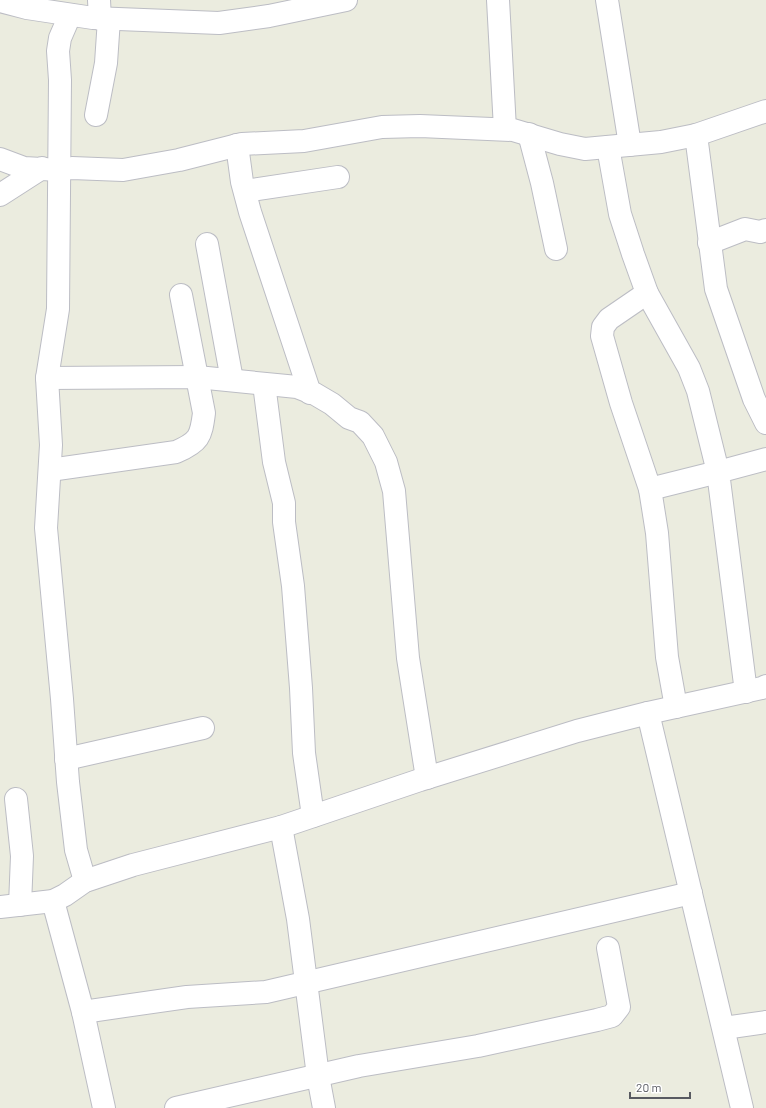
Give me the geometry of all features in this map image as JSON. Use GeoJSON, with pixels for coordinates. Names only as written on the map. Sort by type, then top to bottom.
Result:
{"type":"FeatureCollection","features":[{"type":"Feature","properties":{"kind":"street"},"geometry":{"type":"LineString","coordinates":[[0,1],[27,8],[70,15],[103,13],[219,23],[289,6],[346,0]]}},
{"type":"Feature","properties":{"kind":"street"},"geometry":{"type":"LineString","coordinates":[[498,0],[505,129]]}},
{"type":"Feature","properties":{"kind":"street"},"geometry":{"type":"LineString","coordinates":[[608,0],[630,145]]}},
{"type":"Feature","properties":{"kind":"street"},"geometry":{"type":"LineString","coordinates":[[96,115],[106,63],[103,13]]}},
{"type":"Feature","properties":{"kind":"street"},"geometry":{"type":"LineString","coordinates":[[70,15],[60,38],[58,51],[60,80],[51,169],[58,309],[47,378],[51,445],[46,528],[62,698],[66,759],[76,850],[85,881]]}},
{"type":"Feature","properties":{"kind":"street"},"geometry":{"type":"LineString","coordinates":[[0,159],[24,168],[123,170],[179,160],[237,145],[304,141],[382,127],[420,126],[505,129],[529,134],[560,144],[585,149],[661,142],[696,135],[766,111]]}},
{"type":"Feature","properties":{"kind":"street"},"geometry":{"type":"LineString","coordinates":[[529,134],[544,190],[556,249]]}},
{"type":"Feature","properties":{"kind":"street"},"geometry":{"type":"LineString","coordinates":[[696,135],[716,289],[754,399],[766,423]]}},
{"type":"Feature","properties":{"kind":"street"},"geometry":{"type":"LineString","coordinates":[[237,145],[250,212],[310,393]]}},
{"type":"Feature","properties":{"kind":"street"},"geometry":{"type":"LineString","coordinates":[[16,799],[22,856],[10,906],[53,901],[65,895],[85,881],[134,865],[280,827],[427,778],[577,731],[648,713],[760,691],[718,472],[698,391],[689,368],[647,293],[620,214],[608,147]]}},
{"type":"Feature","properties":{"kind":"street"},"geometry":{"type":"LineString","coordinates":[[0,195],[51,169]]}},
{"type":"Feature","properties":{"kind":"street"},"geometry":{"type":"LineString","coordinates":[[245,191],[338,177]]}},
{"type":"Feature","properties":{"kind":"street"},"geometry":{"type":"LineString","coordinates":[[709,243],[745,229],[760,232],[766,230]]}},
{"type":"Feature","properties":{"kind":"street"},"geometry":{"type":"LineString","coordinates":[[207,244],[232,380]]}},
{"type":"Feature","properties":{"kind":"street"},"geometry":{"type":"LineString","coordinates":[[647,293],[609,319],[603,327],[602,336],[621,403],[650,489],[657,533],[667,657],[676,707]]}},
{"type":"Feature","properties":{"kind":"street"},"geometry":{"type":"LineString","coordinates":[[50,470],[176,452],[187,447],[198,439],[202,430],[204,413],[181,295]]}},
{"type":"Feature","properties":{"kind":"street"},"geometry":{"type":"LineString","coordinates":[[47,378],[197,377],[297,387],[332,404],[349,418],[360,422],[373,436],[386,462],[394,491],[408,658],[427,778]]}},
{"type":"Feature","properties":{"kind":"street"},"geometry":{"type":"LineString","coordinates":[[264,384],[274,462],[284,503],[284,522],[293,586],[301,688],[304,753],[312,816]]}},
{"type":"Feature","properties":{"kind":"street"},"geometry":{"type":"LineString","coordinates":[[650,489],[766,459]]}},
{"type":"Feature","properties":{"kind":"street"},"geometry":{"type":"LineString","coordinates":[[648,713],[742,1108]]}},
{"type":"Feature","properties":{"kind":"street"},"geometry":{"type":"LineString","coordinates":[[66,759],[202,728]]}},
{"type":"Feature","properties":{"kind":"street"},"geometry":{"type":"LineString","coordinates":[[280,827],[298,919],[318,1076],[324,1108]]}},
{"type":"Feature","properties":{"kind":"street"},"geometry":{"type":"LineString","coordinates":[[84,1012],[187,997],[266,992],[691,893]]}},
{"type":"Feature","properties":{"kind":"street"},"geometry":{"type":"LineString","coordinates":[[53,901],[84,1012],[104,1108]]}},
{"type":"Feature","properties":{"kind":"street"},"geometry":{"type":"LineString","coordinates":[[176,1108],[359,1066],[478,1046],[612,1016],[619,1007],[608,948]]}},
{"type":"Feature","properties":{"kind":"street"},"geometry":{"type":"LineString","coordinates":[[724,1028],[766,1022]]}}]}
